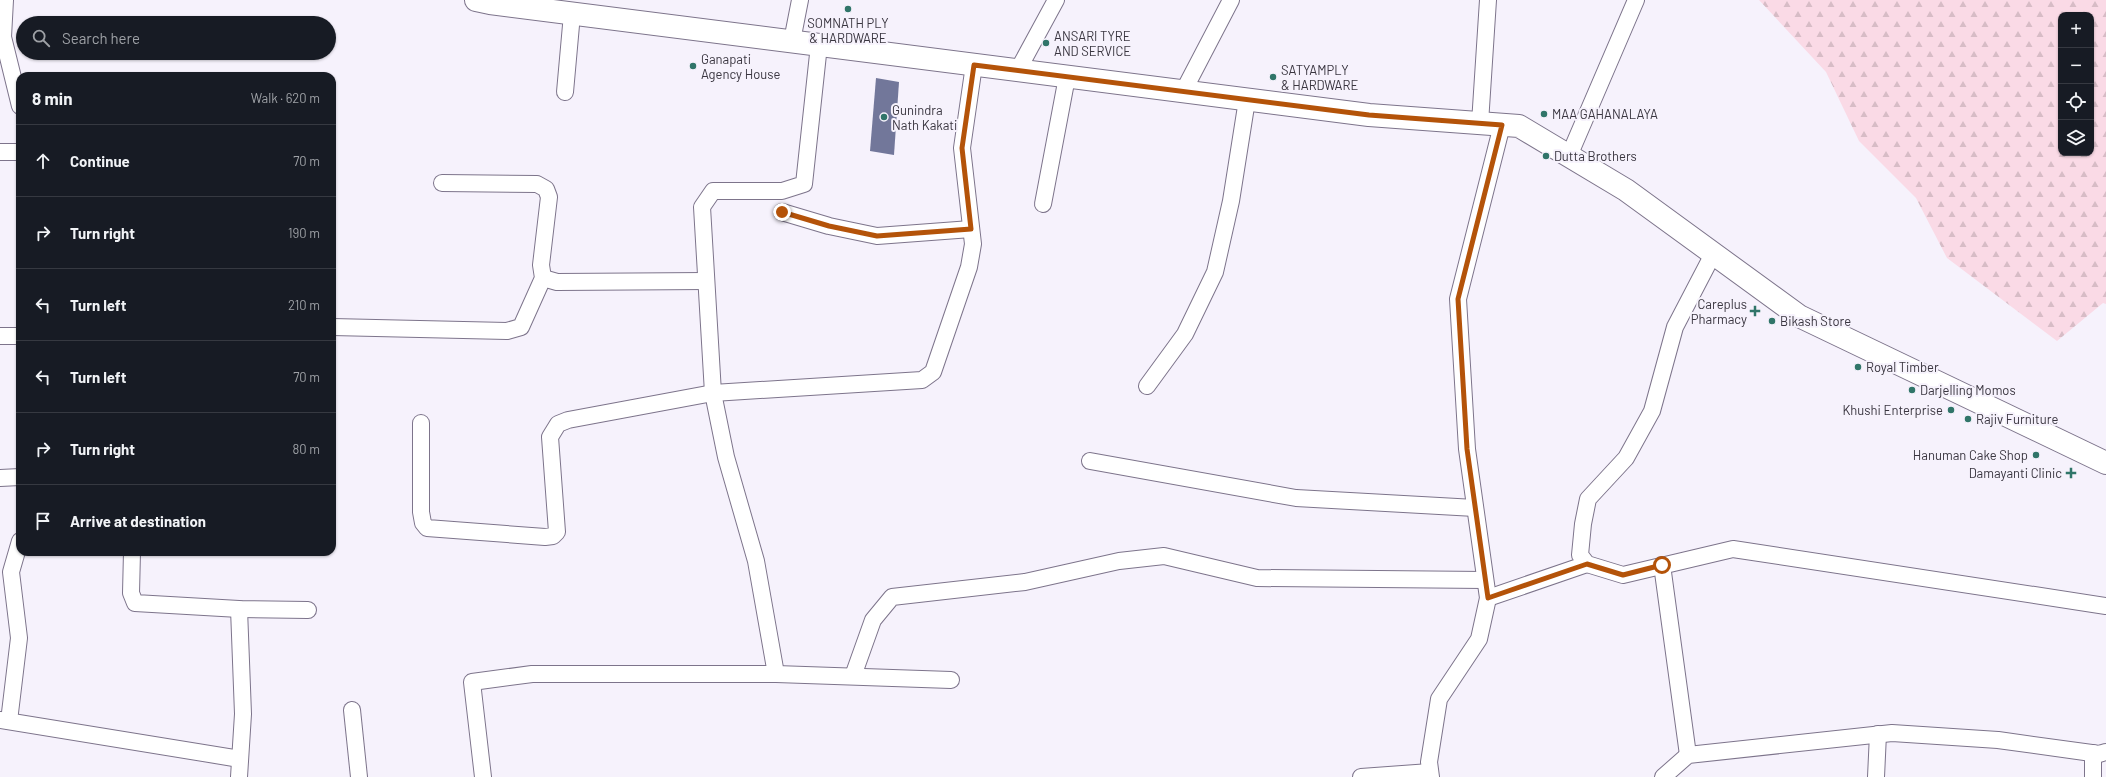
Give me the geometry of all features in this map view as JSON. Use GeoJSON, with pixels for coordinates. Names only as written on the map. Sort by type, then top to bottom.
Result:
{"type":"FeatureCollection","features":[{"type":"Feature","properties":{"kind":"main road"},"geometry":{"type":"LineString","coordinates":[[476,0],[527,4],[572,14],[1369,115],[1519,126],[1626,190],[1799,316],[2106,463]]}},
{"type":"Feature","properties":{"kind":"street"},"geometry":{"type":"LineString","coordinates":[[5,0],[4,37],[16,89]]}},
{"type":"Feature","properties":{"kind":"street"},"geometry":{"type":"LineString","coordinates":[[792,41],[800,0]]}},
{"type":"Feature","properties":{"kind":"street"},"geometry":{"type":"LineString","coordinates":[[1018,70],[1056,0]]}},
{"type":"Feature","properties":{"kind":"street"},"geometry":{"type":"LineString","coordinates":[[1183,92],[1231,0]]}},
{"type":"Feature","properties":{"kind":"street"},"geometry":{"type":"LineString","coordinates":[[1480,123],[1488,0]]}},
{"type":"Feature","properties":{"kind":"street"},"geometry":{"type":"LineString","coordinates":[[1570,156],[1636,0]]}},
{"type":"Feature","properties":{"kind":"street"},"geometry":{"type":"LineString","coordinates":[[565,92],[572,14]]}},
{"type":"Feature","properties":{"kind":"street"},"geometry":{"type":"LineString","coordinates":[[776,674],[756,561],[726,456],[714,393],[702,207],[713,191],[782,192],[804,184],[819,45]]}},
{"type":"Feature","properties":{"kind":"street"},"geometry":{"type":"LineString","coordinates":[[421,423],[421,512],[423,523],[427,528],[545,537],[552,536],[557,532],[550,437],[558,424],[568,420],[714,393],[922,380],[933,372],[969,267],[973,244],[962,148],[974,65]]}},
{"type":"Feature","properties":{"kind":"street"},"geometry":{"type":"LineString","coordinates":[[1043,204],[1067,77]]}},
{"type":"Feature","properties":{"kind":"street"},"geometry":{"type":"LineString","coordinates":[[1147,386],[1185,334],[1215,272],[1231,201],[1247,100]]}},
{"type":"Feature","properties":{"kind":"street"},"geometry":{"type":"LineString","coordinates":[[1361,777],[1430,774],[1430,762],[1439,700],[1479,639],[1488,598],[1467,449],[1458,299],[1502,125]]}},
{"type":"Feature","properties":{"kind":"street"},"geometry":{"type":"LineString","coordinates":[[0,152],[16,152]]}},
{"type":"Feature","properties":{"kind":"street"},"geometry":{"type":"LineString","coordinates":[[336,327],[507,331],[521,327],[543,278],[541,265],[549,197],[546,189],[537,184],[442,182]]}},
{"type":"Feature","properties":{"kind":"street"},"geometry":{"type":"LineString","coordinates":[[782,212],[829,226],[877,236],[971,229]]}},
{"type":"Feature","properties":{"kind":"street"},"geometry":{"type":"LineString","coordinates":[[1713,254],[1675,327],[1652,411],[1626,458],[1588,499],[1582,524],[1580,555],[1587,564],[1623,575],[1733,549],[2106,606]]}},
{"type":"Feature","properties":{"kind":"street"},"geometry":{"type":"LineString","coordinates":[[543,278],[557,282],[706,282]]}},
{"type":"Feature","properties":{"kind":"street"},"geometry":{"type":"LineString","coordinates":[[0,336],[16,336]]}},
{"type":"Feature","properties":{"kind":"street"},"geometry":{"type":"LineString","coordinates":[[1090,461],[1296,498],[1475,508]]}},
{"type":"Feature","properties":{"kind":"street"},"geometry":{"type":"LineString","coordinates":[[0,478],[16,477]]}},
{"type":"Feature","properties":{"kind":"street"},"geometry":{"type":"LineString","coordinates":[[16,550],[6,572],[19,638],[4,721],[240,759]]}},
{"type":"Feature","properties":{"kind":"street"},"geometry":{"type":"LineString","coordinates":[[132,556],[131,593],[135,603],[239,609],[308,610]]}},
{"type":"Feature","properties":{"kind":"street"},"geometry":{"type":"LineString","coordinates":[[853,676],[873,620],[892,596],[1025,582],[1119,561],[1164,556],[1257,578],[1485,580]]}},
{"type":"Feature","properties":{"kind":"street"},"geometry":{"type":"LineString","coordinates":[[1488,598],[1587,564]]}},
{"type":"Feature","properties":{"kind":"street"},"geometry":{"type":"LineString","coordinates":[[1662,565],[1688,755]]}},
{"type":"Feature","properties":{"kind":"street"},"geometry":{"type":"LineString","coordinates":[[239,609],[243,714],[239,777]]}},
{"type":"Feature","properties":{"kind":"street"},"geometry":{"type":"LineString","coordinates":[[483,777],[472,682],[532,674],[776,674],[951,680]]}},
{"type":"Feature","properties":{"kind":"street"},"geometry":{"type":"LineString","coordinates":[[352,710],[359,777]]}},
{"type":"Feature","properties":{"kind":"street"},"geometry":{"type":"LineString","coordinates":[[1663,777],[1688,755],[1892,733],[1998,740],[2100,752],[2093,777]]}},
{"type":"Feature","properties":{"kind":"street"},"geometry":{"type":"LineString","coordinates":[[1876,777],[1878,734]]}},
{"type":"Feature","properties":{"kind":"green space"},"geometry":{"type":"Polygon","coordinates":[[[1759,0],[2106,0],[2106,304],[2103,303],[2057,341],[1947,258],[1916,198],[1859,141],[1826,72],[1759,0]]]}},
{"type":"Feature","properties":{"kind":"building","name":"Gunindra Nath Kakati"},"geometry":{"type":"Polygon","coordinates":[[[876,78],[899,82],[894,155],[870,151],[876,78]]]}},
{"type":"Feature","properties":{"kind":"place","name":"SOMNATH PLY & HARDWARE"},"geometry":{"type":"Point","coordinates":[848,9]}},
{"type":"Feature","properties":{"kind":"place","name":"ANSARI TYRE AND SERVICE"},"geometry":{"type":"Point","coordinates":[1046,43]}},
{"type":"Feature","properties":{"kind":"place","name":"Ganapati Agency House"},"geometry":{"type":"Point","coordinates":[693,66]}},
{"type":"Feature","properties":{"kind":"place","name":"SATYAMPLY & HARDWARE"},"geometry":{"type":"Point","coordinates":[1273,77]}},
{"type":"Feature","properties":{"kind":"place","name":"MAA GAHANALAYA"},"geometry":{"type":"Point","coordinates":[1544,114]}},
{"type":"Feature","properties":{"kind":"place","name":"Gunindra Nath Kakati"},"geometry":{"type":"Point","coordinates":[884,117]}},
{"type":"Feature","properties":{"kind":"place","name":"Dutta Brothers"},"geometry":{"type":"Point","coordinates":[1546,156]}},
{"type":"Feature","properties":{"kind":"place","name":"Careplus Pharmacy"},"geometry":{"type":"Point","coordinates":[1755,311]}},
{"type":"Feature","properties":{"kind":"place","name":"Bikash Store"},"geometry":{"type":"Point","coordinates":[1772,321]}},
{"type":"Feature","properties":{"kind":"place","name":"Royal Timber"},"geometry":{"type":"Point","coordinates":[1858,367]}},
{"type":"Feature","properties":{"kind":"place","name":"Darjelling Momos"},"geometry":{"type":"Point","coordinates":[1912,390]}},
{"type":"Feature","properties":{"kind":"place","name":"Khushi Enterprise"},"geometry":{"type":"Point","coordinates":[1951,410]}},
{"type":"Feature","properties":{"kind":"place","name":"Rajiv Furniture"},"geometry":{"type":"Point","coordinates":[1968,419]}},
{"type":"Feature","properties":{"kind":"place","name":"Hanuman Cake Shop"},"geometry":{"type":"Point","coordinates":[2036,455]}},
{"type":"Feature","properties":{"kind":"place","name":"Damayanti Clinic"},"geometry":{"type":"Point","coordinates":[2071,473]}},
{"type":"Feature","properties":{"kind":"route"},"geometry":{"type":"LineString","coordinates":[[782,212],[829,226],[877,236],[971,229],[962,148],[974,65],[1369,115],[1502,125],[1458,299],[1467,449],[1488,598],[1587,564],[1623,575],[1662,565]]}}]}
